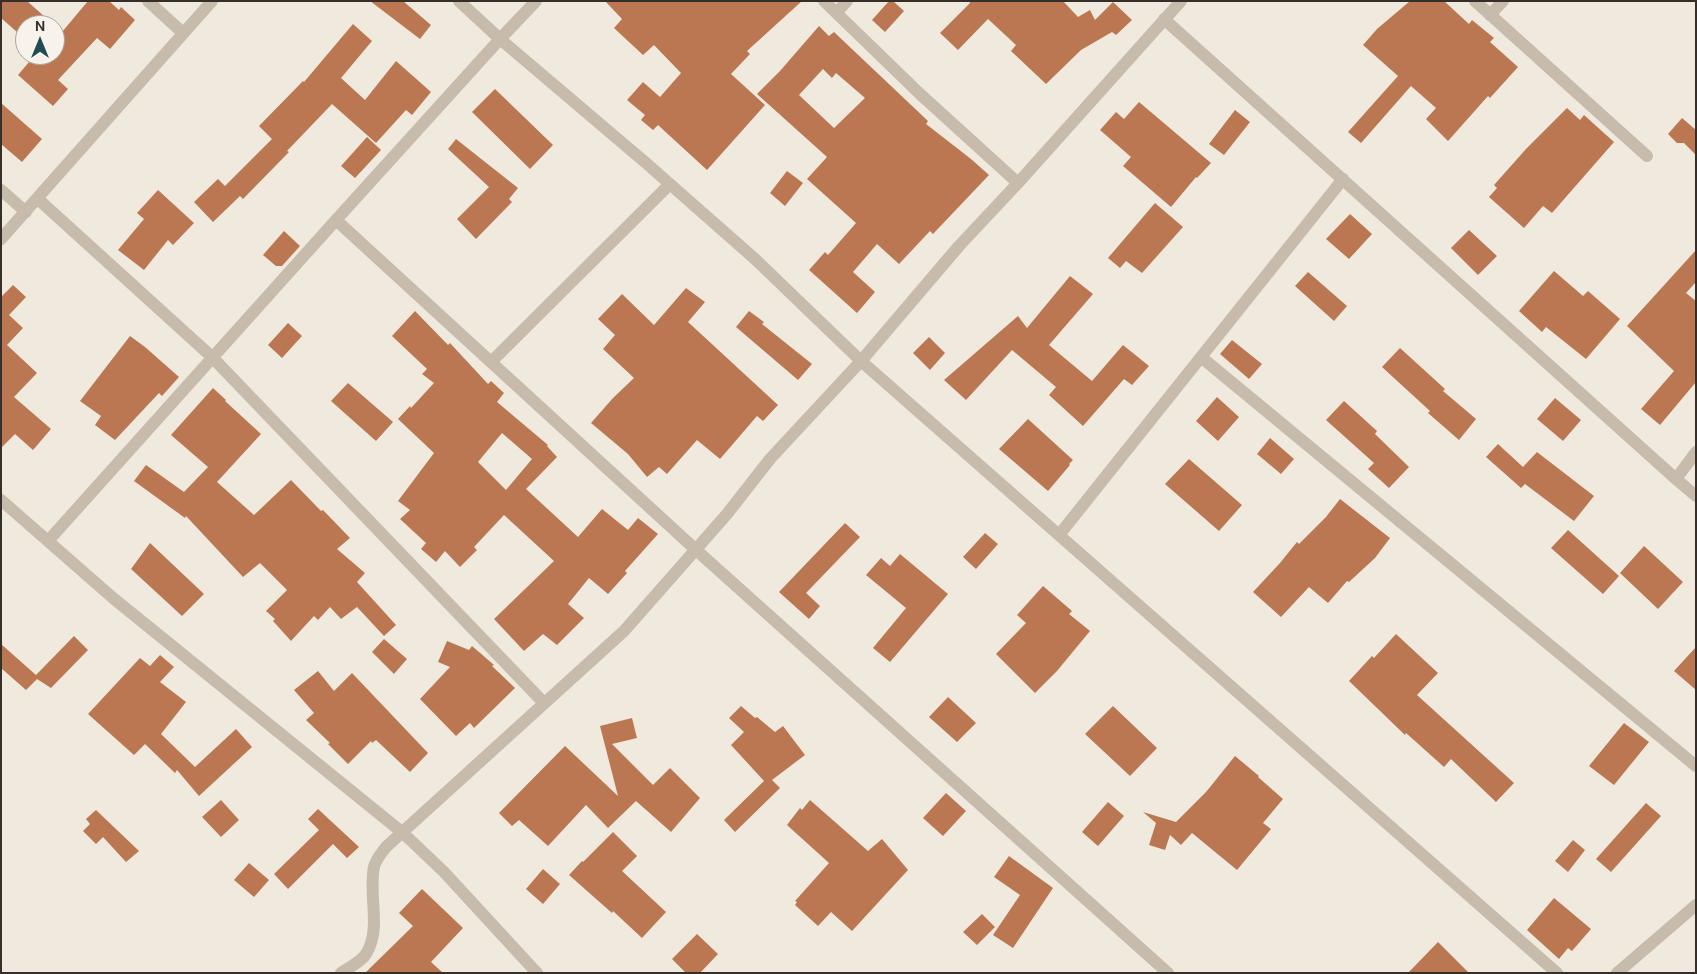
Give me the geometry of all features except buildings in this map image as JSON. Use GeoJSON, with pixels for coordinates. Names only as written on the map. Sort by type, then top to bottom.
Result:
{"type":"FeatureCollection","features":[{"type":"Feature","properties":{"kind":"street"},"geometry":{"type":"LineString","coordinates":[[148,1],[183,33]]}},
{"type":"Feature","properties":{"kind":"street"},"geometry":{"type":"LineString","coordinates":[[1,239],[212,1]]}},
{"type":"Feature","properties":{"kind":"street"},"geometry":{"type":"LineString","coordinates":[[458,1],[670,184],[861,361],[1558,973]]}},
{"type":"Feature","properties":{"kind":"street"},"geometry":{"type":"LineString","coordinates":[[48,541],[212,357],[536,1]]}},
{"type":"Feature","properties":{"kind":"street"},"geometry":{"type":"LineString","coordinates":[[824,1],[920,94],[1018,183]]}},
{"type":"Feature","properties":{"kind":"street"},"geometry":{"type":"LineString","coordinates":[[837,12],[847,1]]}},
{"type":"Feature","properties":{"kind":"street"},"geometry":{"type":"LineString","coordinates":[[341,973],[365,956],[371,940],[373,930],[374,866],[378,857],[624,631],[727,514],[770,459],[861,361],[959,246],[1181,1]]}},
{"type":"Feature","properties":{"kind":"street"},"geometry":{"type":"LineString","coordinates":[[1475,1],[1647,156]]}},
{"type":"Feature","properties":{"kind":"street"},"geometry":{"type":"LineString","coordinates":[[1490,15],[1503,1]]}},
{"type":"Feature","properties":{"kind":"street"},"geometry":{"type":"LineString","coordinates":[[1164,19],[1696,496]]}},
{"type":"Feature","properties":{"kind":"street"},"geometry":{"type":"LineString","coordinates":[[1059,535],[1343,180]]}},
{"type":"Feature","properties":{"kind":"street"},"geometry":{"type":"LineString","coordinates":[[491,362],[670,184]]}},
{"type":"Feature","properties":{"kind":"street"},"geometry":{"type":"LineString","coordinates":[[1,190],[26,212]]}},
{"type":"Feature","properties":{"kind":"street"},"geometry":{"type":"LineString","coordinates":[[38,199],[212,357],[544,704]]}},
{"type":"Feature","properties":{"kind":"street"},"geometry":{"type":"LineString","coordinates":[[336,220],[695,549],[1168,973]]}},
{"type":"Feature","properties":{"kind":"street"},"geometry":{"type":"LineString","coordinates":[[1201,357],[1696,766]]}},
{"type":"Feature","properties":{"kind":"street"},"geometry":{"type":"LineString","coordinates":[[1676,479],[1696,452]]}},
{"type":"Feature","properties":{"kind":"street"},"geometry":{"type":"LineString","coordinates":[[1,500],[113,598],[403,833],[444,872],[537,973]]}},
{"type":"Feature","properties":{"kind":"street"},"geometry":{"type":"LineString","coordinates":[[1617,973],[1696,905]]}}]}
